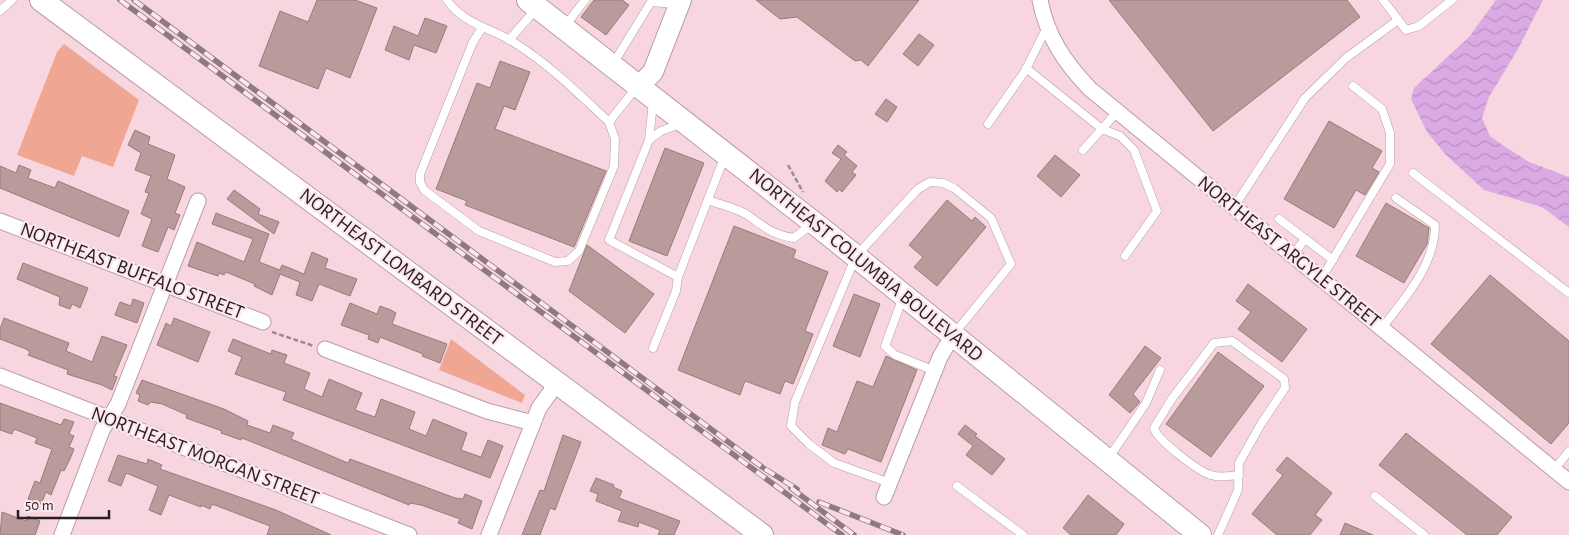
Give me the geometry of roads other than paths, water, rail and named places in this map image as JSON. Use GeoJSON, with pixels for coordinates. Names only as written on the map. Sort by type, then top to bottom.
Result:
{"type":"FeatureCollection","features":[{"type":"Feature","properties":{"kind":"main road","name":"NORTHEAST LOMBARD STREET"},"geometry":{"type":"LineString","coordinates":[[41,0],[762,535]]}},
{"type":"Feature","properties":{"kind":"main road","name":"NORTHEAST COLUMBIA BOULEVARD"},"geometry":{"type":"LineString","coordinates":[[533,4],[856,256],[1200,535]]}},
{"type":"Feature","properties":{"kind":"street","name":"NORTHEAST ARGYLE STREET"},"geometry":{"type":"LineString","coordinates":[[1040,0],[1047,27],[1059,52],[1071,69],[1118,112],[1569,482]]}},
{"type":"Feature","properties":{"kind":"street"},"geometry":{"type":"LineString","coordinates":[[646,92],[680,2]]}},
{"type":"Feature","properties":{"kind":"street"},"geometry":{"type":"LineString","coordinates":[[62,535],[102,430],[118,404],[198,201]]}},
{"type":"Feature","properties":{"kind":"street","name":"NORTHEAST BUFFALO STREET"},"geometry":{"type":"LineString","coordinates":[[0,221],[264,322]]}},
{"type":"Feature","properties":{"kind":"street"},"geometry":{"type":"LineString","coordinates":[[884,497],[935,371],[953,334]]}},
{"type":"Feature","properties":{"kind":"street"},"geometry":{"type":"LineString","coordinates":[[325,348],[487,411],[533,423]]}},
{"type":"Feature","properties":{"kind":"street","name":"NORTHEAST MORGAN STREET"},"geometry":{"type":"LineString","coordinates":[[0,376],[409,535]]}},
{"type":"Feature","properties":{"kind":"street"},"geometry":{"type":"LineString","coordinates":[[489,535],[543,400],[557,383]]}},
{"type":"Feature","properties":{"kind":"lane"},"geometry":{"type":"LineString","coordinates":[[0,11],[12,0]]}},
{"type":"Feature","properties":{"kind":"lane"},"geometry":{"type":"LineString","coordinates":[[447,0],[453,8],[482,28],[509,40],[557,73],[609,122],[615,139],[614,166],[579,251],[568,261],[556,262],[479,230],[424,190],[420,182],[420,174],[473,42],[482,28]]}},
{"type":"Feature","properties":{"kind":"lane"},"geometry":{"type":"LineString","coordinates":[[563,28],[585,0]]}},
{"type":"Feature","properties":{"kind":"lane"},"geometry":{"type":"LineString","coordinates":[[1383,0],[1406,30],[1419,26],[1452,0]]}},
{"type":"Feature","properties":{"kind":"lane"},"geometry":{"type":"LineString","coordinates":[[612,65],[651,2],[680,2]]}},
{"type":"Feature","properties":{"kind":"lane"},"geometry":{"type":"LineString","coordinates":[[509,40],[533,4]]}},
{"type":"Feature","properties":{"kind":"lane"},"geometry":{"type":"LineString","coordinates":[[1234,207],[1305,98],[1346,58],[1398,20]]}},
{"type":"Feature","properties":{"kind":"lane"},"geometry":{"type":"LineString","coordinates":[[988,124],[1026,68],[1047,27]]}},
{"type":"Feature","properties":{"kind":"lane"},"geometry":{"type":"LineString","coordinates":[[1026,68],[1102,129],[1120,136],[1134,150],[1158,211],[1126,256]]}},
{"type":"Feature","properties":{"kind":"lane"},"geometry":{"type":"LineString","coordinates":[[1321,279],[1390,164],[1390,133],[1382,109],[1354,86]]}},
{"type":"Feature","properties":{"kind":"lane"},"geometry":{"type":"LineString","coordinates":[[609,122],[626,98],[646,92],[649,140],[610,240],[678,277]]}},
{"type":"Feature","properties":{"kind":"lane"},"geometry":{"type":"LineString","coordinates":[[1083,150],[1118,112]]}},
{"type":"Feature","properties":{"kind":"lane"},"geometry":{"type":"LineString","coordinates":[[649,140],[661,131],[685,123]]}},
{"type":"Feature","properties":{"kind":"lane"},"geometry":{"type":"LineString","coordinates":[[653,348],[676,291],[678,277],[726,154]]}},
{"type":"Feature","properties":{"kind":"lane"},"geometry":{"type":"LineString","coordinates":[[1413,173],[1569,293]]}},
{"type":"Feature","properties":{"kind":"lane"},"geometry":{"type":"LineString","coordinates":[[890,483],[834,463],[809,444],[791,426],[795,402],[856,256],[918,189],[930,182],[943,183],[954,188],[992,218],[1012,264],[953,334]]}},
{"type":"Feature","properties":{"kind":"lane"},"geometry":{"type":"LineString","coordinates":[[1382,328],[1415,285],[1435,242],[1435,225],[1396,198]]}},
{"type":"Feature","properties":{"kind":"lane"},"geometry":{"type":"LineString","coordinates":[[708,200],[748,216],[759,226],[780,236],[794,238],[814,223]]}},
{"type":"Feature","properties":{"kind":"lane"},"geometry":{"type":"LineString","coordinates":[[1279,219],[1333,260]]}},
{"type":"Feature","properties":{"kind":"lane"},"geometry":{"type":"LineString","coordinates":[[1293,255],[1306,239]]}},
{"type":"Feature","properties":{"kind":"lane"},"geometry":{"type":"LineString","coordinates":[[904,295],[885,346],[895,355],[935,371]]}},
{"type":"Feature","properties":{"kind":"lane"},"geometry":{"type":"LineString","coordinates":[[1218,535],[1238,490],[1239,475],[1239,464],[1284,388],[1284,379],[1232,341],[1214,343],[1171,400],[1154,428],[1155,433],[1169,446],[1209,475],[1221,477],[1239,475]]}},
{"type":"Feature","properties":{"kind":"lane"},"geometry":{"type":"LineString","coordinates":[[1107,460],[1146,403],[1160,370]]}},
{"type":"Feature","properties":{"kind":"lane"},"geometry":{"type":"LineString","coordinates":[[1554,470],[1569,451]]}},
{"type":"Feature","properties":{"kind":"lane"},"geometry":{"type":"LineString","coordinates":[[957,486],[1023,535]]}},
{"type":"Feature","properties":{"kind":"lane"},"geometry":{"type":"LineString","coordinates":[[1375,496],[1424,535]]}},
{"type":"Feature","properties":{"kind":"water"},"geometry":{"type":"Polygon","coordinates":[[[1496,0],[1543,0],[1518,49],[1489,97],[1482,118],[1490,136],[1498,142],[1529,162],[1569,177],[1569,227],[1542,207],[1484,190],[1446,155],[1427,132],[1411,99],[1414,88],[1469,37],[1496,0]]]}},
{"type":"Feature","properties":{"kind":"railway"},"geometry":{"type":"LineString","coordinates":[[120,0],[842,535]]}},
{"type":"Feature","properties":{"kind":"railway"},"geometry":{"type":"LineString","coordinates":[[134,0],[762,467]]}},
{"type":"Feature","properties":{"kind":"railway"},"geometry":{"type":"LineString","coordinates":[[765,469],[797,489]]}},
{"type":"Feature","properties":{"kind":"railway"},"geometry":{"type":"LineString","coordinates":[[791,488],[854,535]]}},
{"type":"Feature","properties":{"kind":"railway"},"geometry":{"type":"LineString","coordinates":[[819,502],[903,535]]}}]}
